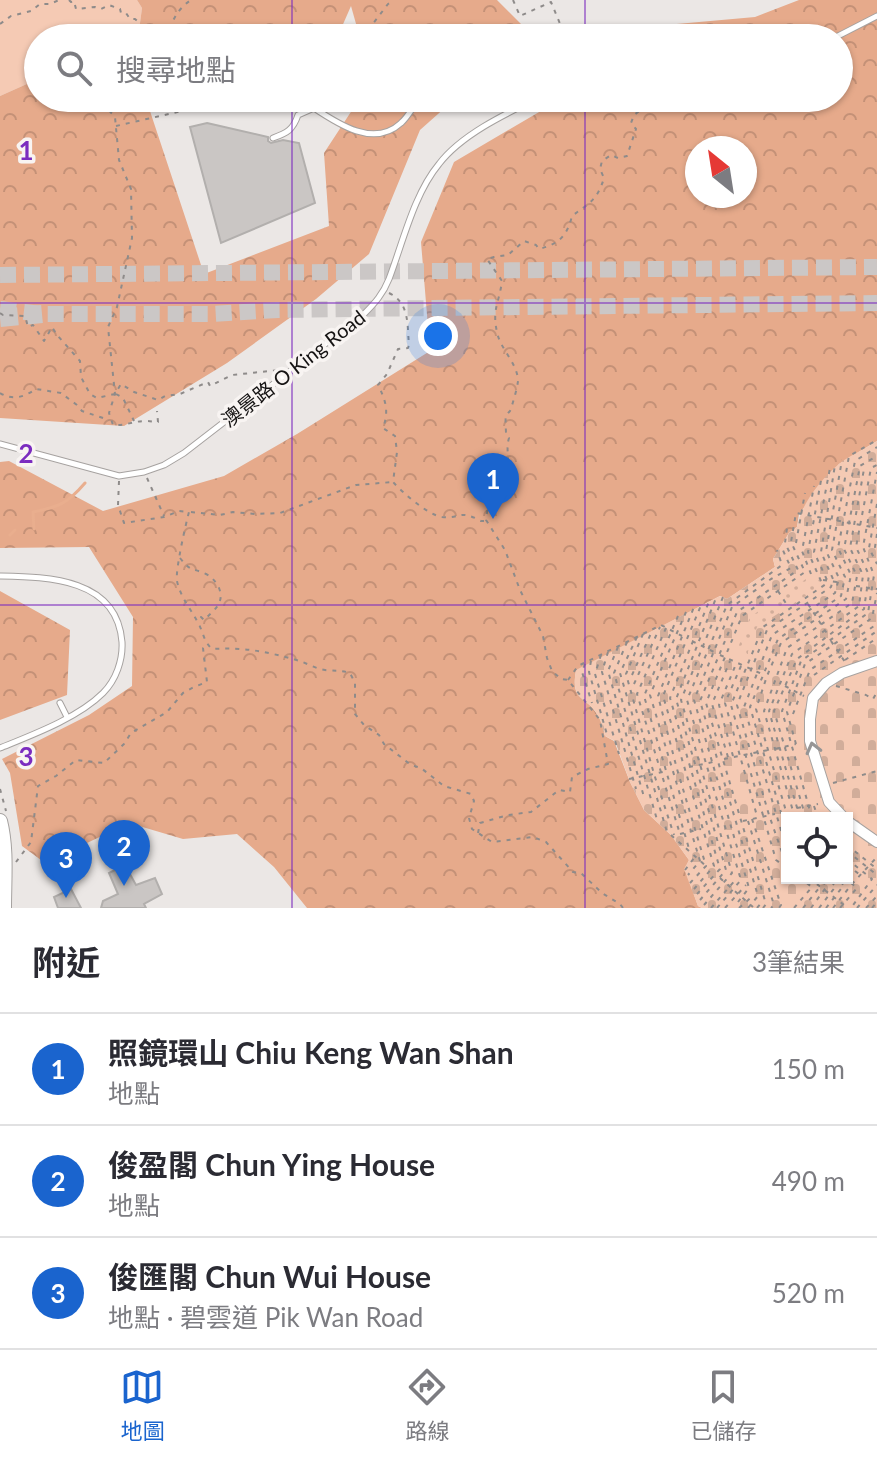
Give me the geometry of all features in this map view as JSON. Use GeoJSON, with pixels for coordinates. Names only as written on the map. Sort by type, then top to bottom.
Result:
{"type":"FeatureCollection","features":[{"type":"Feature","properties":{"kind":"main road"},"geometry":{"type":"LineString","coordinates":[[0,821],[5,868],[4,908]]}},
{"type":"Feature","properties":{"kind":"street"},"geometry":{"type":"LineString","coordinates":[[838,812],[829,802],[810,741],[813,698],[826,683],[842,673],[877,661]]}},
{"type":"Feature","properties":{"kind":"street"},"geometry":{"type":"LineString","coordinates":[[853,826],[877,842]]}},
{"type":"Feature","properties":{"kind":"lane"},"geometry":{"type":"LineString","coordinates":[[853,28],[877,16]]}},
{"type":"Feature","properties":{"kind":"lane"},"geometry":{"type":"LineString","coordinates":[[273,138],[288,133],[302,112]]}},
{"type":"Feature","properties":{"kind":"lane"},"geometry":{"type":"LineString","coordinates":[[320,112],[344,127],[362,132],[385,132],[401,123],[409,112]]}},
{"type":"Feature","properties":{"kind":"lane","name":"澳景路 O King Road"},"geometry":{"type":"LineString","coordinates":[[0,444],[119,476],[164,465],[184,453],[364,314],[384,291],[422,190],[439,162],[467,138],[513,112]]}},
{"type":"Feature","properties":{"kind":"lane"},"geometry":{"type":"LineString","coordinates":[[0,748],[67,717],[102,694],[114,678],[122,651],[119,627],[113,614],[93,592],[53,579],[4,576]]}},
{"type":"Feature","properties":{"kind":"lane"},"geometry":{"type":"LineString","coordinates":[[60,703],[67,717]]}},
{"type":"Feature","properties":{"kind":"path"},"geometry":{"type":"LineString","coordinates":[[0,24],[40,4],[59,0]]}},
{"type":"Feature","properties":{"kind":"path"},"geometry":{"type":"LineString","coordinates":[[69,0],[74,1],[76,9],[116,7],[140,24]]}},
{"type":"Feature","properties":{"kind":"path"},"geometry":{"type":"LineString","coordinates":[[171,24],[181,6],[191,0]]}},
{"type":"Feature","properties":{"kind":"path"},"geometry":{"type":"LineString","coordinates":[[373,24],[394,0]]}},
{"type":"Feature","properties":{"kind":"path"},"geometry":{"type":"LineString","coordinates":[[513,0],[520,16],[551,2],[560,24]]}},
{"type":"Feature","properties":{"kind":"path"},"geometry":{"type":"LineString","coordinates":[[110,112],[115,117],[119,160],[131,189],[133,220],[117,307],[108,327],[115,394]]}},
{"type":"Feature","properties":{"kind":"path"},"geometry":{"type":"LineString","coordinates":[[116,126],[178,112]]}},
{"type":"Feature","properties":{"kind":"path"},"geometry":{"type":"LineString","coordinates":[[478,833],[480,823],[531,812],[559,790],[570,792],[572,777],[608,764],[600,720],[568,680],[561,679],[552,671],[543,636],[520,590],[505,550],[486,520],[489,497],[499,486],[498,478],[508,463],[506,415],[511,409],[518,382],[511,360],[499,340],[495,321],[494,311],[502,281],[487,259],[508,255],[524,241],[539,249],[552,246],[567,232],[572,216],[586,208],[601,188],[604,178],[600,169],[602,161],[611,155],[618,158],[627,156],[636,129],[631,123],[638,112]]}},
{"type":"Feature","properties":{"kind":"path"},"geometry":{"type":"LineString","coordinates":[[384,291],[395,296],[405,308],[409,345],[408,348],[398,349],[387,374],[378,385],[388,415],[383,428],[395,436],[397,452],[393,482],[425,509],[441,517],[468,514],[481,521],[486,520]]}},
{"type":"Feature","properties":{"kind":"path"},"geometry":{"type":"LineString","coordinates":[[0,313],[25,316],[28,327],[33,325],[44,341],[52,327],[80,361],[81,377],[90,394],[97,398],[115,394],[123,398],[135,423]]}},
{"type":"Feature","properties":{"kind":"path"},"geometry":{"type":"LineString","coordinates":[[157,411],[158,422],[145,421],[123,426],[113,425],[109,413],[121,384],[158,400],[208,382],[210,386],[232,375],[278,369],[283,375]]}},
{"type":"Feature","properties":{"kind":"path"},"geometry":{"type":"LineString","coordinates":[[0,393],[8,398],[24,397],[36,389],[61,393],[82,411],[111,420]]}},
{"type":"Feature","properties":{"kind":"path"},"geometry":{"type":"LineString","coordinates":[[781,812],[750,707],[778,639],[841,596],[845,577],[832,550],[849,456],[877,440]]}},
{"type":"Feature","properties":{"kind":"path"},"geometry":{"type":"LineString","coordinates":[[786,811],[756,709],[781,643],[846,599],[851,575],[838,548],[855,461],[877,447]]}},
{"type":"Feature","properties":{"kind":"path"},"geometry":{"type":"LineString","coordinates":[[793,812],[764,711],[787,648],[852,603],[857,576],[844,549],[860,466],[877,456]]}},
{"type":"Feature","properties":{"kind":"path"},"geometry":{"type":"LineString","coordinates":[[781,832],[744,707],[772,635],[835,593],[839,578],[826,551],[842,460]]}},
{"type":"Feature","properties":{"kind":"path"},"geometry":{"type":"LineString","coordinates":[[781,849],[737,705],[767,630],[831,587],[833,581],[821,552],[835,465]]}},
{"type":"Feature","properties":{"kind":"path"},"geometry":{"type":"LineString","coordinates":[[810,812],[782,711],[801,661],[868,613],[869,575],[856,547],[871,468],[877,465]]}},
{"type":"Feature","properties":{"kind":"path"},"geometry":{"type":"LineString","coordinates":[[781,864],[776,860],[731,705],[763,627],[826,584],[814,552],[830,468]]}},
{"type":"Feature","properties":{"kind":"path"},"geometry":{"type":"LineString","coordinates":[[798,812],[769,711],[792,654],[859,606],[863,575],[850,548],[864,469]]}},
{"type":"Feature","properties":{"kind":"path"},"geometry":{"type":"LineString","coordinates":[[144,472],[164,517]]}},
{"type":"Feature","properties":{"kind":"path"},"geometry":{"type":"LineString","coordinates":[[870,588],[874,575],[863,547],[877,472]]}},
{"type":"Feature","properties":{"kind":"path"},"geometry":{"type":"LineString","coordinates":[[822,475],[808,552],[824,580]]}},
{"type":"Feature","properties":{"kind":"path"},"geometry":{"type":"LineString","coordinates":[[119,476],[118,505],[124,523],[164,517],[179,511],[220,515],[233,512],[280,513],[356,485],[393,482]]}},
{"type":"Feature","properties":{"kind":"path"},"geometry":{"type":"LineString","coordinates":[[811,574],[802,551],[814,486]]}},
{"type":"Feature","properties":{"kind":"path"},"geometry":{"type":"LineString","coordinates":[[796,543],[805,493]]}},
{"type":"Feature","properties":{"kind":"path"},"geometry":{"type":"LineString","coordinates":[[877,504],[869,548],[877,564]]}},
{"type":"Feature","properties":{"kind":"path"},"geometry":{"type":"LineString","coordinates":[[189,512],[177,581],[186,604],[212,649],[224,647],[264,651],[323,670],[350,673],[355,683],[355,714],[379,735],[384,744],[411,765],[421,768],[444,786],[471,794],[474,801],[469,818],[472,829],[492,842],[533,837],[546,842],[573,872],[581,873],[623,908]]}},
{"type":"Feature","properties":{"kind":"path"},"geometry":{"type":"LineString","coordinates":[[763,908],[766,904],[706,703],[742,616],[805,572],[791,542],[796,513],[875,527]]}},
{"type":"Feature","properties":{"kind":"path"},"geometry":{"type":"LineString","coordinates":[[752,907],[758,896],[700,701],[737,612],[798,570],[785,543],[787,528]]}},
{"type":"Feature","properties":{"kind":"path"},"geometry":{"type":"LineString","coordinates":[[877,534],[877,552]]}},
{"type":"Feature","properties":{"kind":"path"},"geometry":{"type":"LineString","coordinates":[[711,908],[741,880],[687,700],[727,605],[769,576],[791,568],[781,546]]}},
{"type":"Feature","properties":{"kind":"path"},"geometry":{"type":"LineString","coordinates":[[738,902],[749,888],[694,700],[732,607],[782,565],[777,550]]}},
{"type":"Feature","properties":{"kind":"path"},"geometry":{"type":"LineString","coordinates":[[180,558],[189,570],[207,574],[216,582],[221,594],[219,605],[204,620],[201,617],[200,625]]}},
{"type":"Feature","properties":{"kind":"path"},"geometry":{"type":"LineString","coordinates":[[769,576],[787,605]]}},
{"type":"Feature","properties":{"kind":"path"},"geometry":{"type":"LineString","coordinates":[[633,778],[796,744],[787,712],[805,664],[872,618],[877,591],[824,580]]}},
{"type":"Feature","properties":{"kind":"path"},"geometry":{"type":"LineString","coordinates":[[704,905],[732,873],[681,700],[723,597]]}},
{"type":"Feature","properties":{"kind":"path"},"geometry":{"type":"LineString","coordinates":[[804,597],[844,660]]}},
{"type":"Feature","properties":{"kind":"path"},"geometry":{"type":"LineString","coordinates":[[700,900],[726,870],[676,699],[716,598]]}},
{"type":"Feature","properties":{"kind":"path"},"geometry":{"type":"LineString","coordinates":[[697,894],[720,869],[670,698],[710,599]]}},
{"type":"Feature","properties":{"kind":"path"},"geometry":{"type":"LineString","coordinates":[[694,889],[714,866],[663,696],[702,603]]}},
{"type":"Feature","properties":{"kind":"path"},"geometry":{"type":"LineString","coordinates":[[694,607],[658,696],[700,861]]}},
{"type":"Feature","properties":{"kind":"path"},"geometry":{"type":"LineString","coordinates":[[686,612],[650,695],[706,866]]}},
{"type":"Feature","properties":{"kind":"path"},"geometry":{"type":"LineString","coordinates":[[678,616],[644,696],[682,833]]}},
{"type":"Feature","properties":{"kind":"path"},"geometry":{"type":"LineString","coordinates":[[793,714],[810,670],[877,624]]}},
{"type":"Feature","properties":{"kind":"path"},"geometry":{"type":"LineString","coordinates":[[568,680],[578,666],[661,625]]}},
{"type":"Feature","properties":{"kind":"path"},"geometry":{"type":"LineString","coordinates":[[661,625],[813,698]]}},
{"type":"Feature","properties":{"kind":"path"},"geometry":{"type":"LineString","coordinates":[[634,684],[661,625]]}},
{"type":"Feature","properties":{"kind":"path"},"geometry":{"type":"LineString","coordinates":[[632,675],[653,628]]}},
{"type":"Feature","properties":{"kind":"path"},"geometry":{"type":"LineString","coordinates":[[666,628],[637,694],[690,852]]}},
{"type":"Feature","properties":{"kind":"path"},"geometry":{"type":"LineString","coordinates":[[844,660],[877,631]]}},
{"type":"Feature","properties":{"kind":"path"},"geometry":{"type":"LineString","coordinates":[[643,633],[626,674],[674,835],[671,835],[752,907]]}},
{"type":"Feature","properties":{"kind":"path"},"geometry":{"type":"LineString","coordinates":[[638,636],[620,673],[667,832]]}},
{"type":"Feature","properties":{"kind":"path"},"geometry":{"type":"LineString","coordinates":[[814,675],[877,638]]}},
{"type":"Feature","properties":{"kind":"path"},"geometry":{"type":"LineString","coordinates":[[627,641],[614,673],[658,823]]}},
{"type":"Feature","properties":{"kind":"path"},"geometry":{"type":"LineString","coordinates":[[17,861],[31,842],[38,786],[76,760],[104,763],[131,733],[167,712],[183,693],[207,682],[203,648],[206,642]]}},
{"type":"Feature","properties":{"kind":"path"},"geometry":{"type":"LineString","coordinates":[[618,646],[608,671],[633,778],[644,797]]}},
{"type":"Feature","properties":{"kind":"path"},"geometry":{"type":"LineString","coordinates":[[609,651],[602,672],[636,789]]}},
{"type":"Feature","properties":{"kind":"path"},"geometry":{"type":"LineString","coordinates":[[602,654],[595,674],[619,754]]}},
{"type":"Feature","properties":{"kind":"path"},"geometry":{"type":"LineString","coordinates":[[591,660],[589,672],[608,738]]}},
{"type":"Feature","properties":{"kind":"path"},"geometry":{"type":"LineString","coordinates":[[728,758],[712,704],[731,660]]}},
{"type":"Feature","properties":{"kind":"path"},"geometry":{"type":"LineString","coordinates":[[585,662],[582,672],[592,703]]}},
{"type":"Feature","properties":{"kind":"path"},"geometry":{"type":"LineString","coordinates":[[734,757],[719,705],[736,663]]}},
{"type":"Feature","properties":{"kind":"path"},"geometry":{"type":"LineString","coordinates":[[742,665],[725,703],[757,817]]}},
{"type":"Feature","properties":{"kind":"path"},"geometry":{"type":"LineString","coordinates":[[826,683],[873,699],[877,692]]}},
{"type":"Feature","properties":{"kind":"path"},"geometry":{"type":"LineString","coordinates":[[824,785],[877,771]]}},
{"type":"Feature","properties":{"kind":"path"},"geometry":{"type":"LineString","coordinates":[[674,835],[829,802]]}},
{"type":"Feature","properties":{"kind":"path"},"geometry":{"type":"LineString","coordinates":[[814,805],[816,812]]}},
{"type":"Feature","properties":{"kind":"path"},"geometry":{"type":"LineString","coordinates":[[802,807],[804,812]]}},
{"type":"Feature","properties":{"kind":"path"},"geometry":{"type":"LineString","coordinates":[[752,819],[781,905],[779,908]]}},
{"type":"Feature","properties":{"kind":"path"},"geometry":{"type":"LineString","coordinates":[[747,820],[774,905],[771,908]]}},
{"type":"Feature","properties":{"kind":"path"},"geometry":{"type":"LineString","coordinates":[[853,851],[877,875]]}},
{"type":"Feature","properties":{"kind":"path"},"geometry":{"type":"LineString","coordinates":[[853,855],[877,869]]}},
{"type":"Feature","properties":{"kind":"path"},"geometry":{"type":"LineString","coordinates":[[685,870],[695,857]]}},
{"type":"Feature","properties":{"kind":"path"},"geometry":{"type":"LineString","coordinates":[[833,908],[876,859]]}},
{"type":"Feature","properties":{"kind":"path"},"geometry":{"type":"LineString","coordinates":[[688,875],[700,861]]}},
{"type":"Feature","properties":{"kind":"path"},"geometry":{"type":"LineString","coordinates":[[816,884],[849,908],[872,879],[853,864]]}},
{"type":"Feature","properties":{"kind":"path"},"geometry":{"type":"LineString","coordinates":[[690,883],[706,866]]}},
{"type":"Feature","properties":{"kind":"path"},"geometry":{"type":"LineString","coordinates":[[853,870],[860,875]]}},
{"type":"Feature","properties":{"kind":"path"},"geometry":{"type":"LineString","coordinates":[[717,908],[737,878]]}},
{"type":"Feature","properties":{"kind":"path"},"geometry":{"type":"LineString","coordinates":[[840,908],[857,888],[854,882]]}},
{"type":"Feature","properties":{"kind":"path"},"geometry":{"type":"LineString","coordinates":[[794,908],[812,887],[808,884]]}},
{"type":"Feature","properties":{"kind":"path"},"geometry":{"type":"LineString","coordinates":[[811,908],[827,886],[825,884]]}},
{"type":"Feature","properties":{"kind":"path"},"geometry":{"type":"LineString","coordinates":[[819,908],[836,886],[834,884]]}},
{"type":"Feature","properties":{"kind":"path"},"geometry":{"type":"LineString","coordinates":[[826,908],[843,884]]}},
{"type":"Feature","properties":{"kind":"path"},"geometry":{"type":"LineString","coordinates":[[725,908],[746,885]]}},
{"type":"Feature","properties":{"kind":"path"},"geometry":{"type":"LineString","coordinates":[[857,908],[877,885]]}},
{"type":"Feature","properties":{"kind":"path"},"geometry":{"type":"LineString","coordinates":[[803,908],[820,887]]}},
{"type":"Feature","properties":{"kind":"path"},"geometry":{"type":"LineString","coordinates":[[739,908],[754,895]]}},
{"type":"Feature","properties":{"kind":"path"},"geometry":{"type":"LineString","coordinates":[[866,908],[877,896]]}},
{"type":"Feature","properties":{"kind":"path"},"geometry":{"type":"LineString","coordinates":[[752,907],[763,901]]}},
{"type":"Feature","properties":{"kind":"path"},"geometry":{"type":"LineString","coordinates":[[872,908],[877,902]]}},
{"type":"Feature","properties":{"kind":"green space"},"geometry":{"type":"Polygon","coordinates":[[[0,0],[137,0],[142,8],[140,24],[24,24],[24,85],[0,96],[0,0]]]}},
{"type":"Feature","properties":{"kind":"green space"},"geometry":{"type":"Polygon","coordinates":[[[137,0],[497,0],[521,24],[356,24],[351,6],[343,24],[140,24],[142,8],[137,0]]]}},
{"type":"Feature","properties":{"kind":"green space"},"geometry":{"type":"Polygon","coordinates":[[[799,0],[877,0],[877,441],[839,464],[799,514],[797,527],[789,533],[773,559],[775,567],[727,599],[720,596],[576,671],[577,694],[594,709],[605,736],[614,741],[644,810],[671,835],[689,860],[685,869],[698,906],[702,908],[307,908],[274,867],[237,834],[183,839],[129,823],[45,863],[22,846],[10,773],[2,759],[89,715],[132,686],[133,617],[89,547],[0,548],[0,462],[9,461],[103,511],[224,476],[430,351],[421,242],[454,162],[539,112],[853,112],[853,24],[677,24],[755,17],[799,0]]]}},
{"type":"Feature","properties":{"kind":"green space"},"geometry":{"type":"Polygon","coordinates":[[[24,85],[24,112],[150,112],[204,274],[329,226],[324,153],[351,112],[440,112],[420,130],[369,254],[316,299],[227,363],[124,426],[0,418],[0,96],[24,85]]]}},
{"type":"Feature","properties":{"kind":"green space"},"geometry":{"type":"Polygon","coordinates":[[[877,441],[877,908],[702,908],[698,906],[684,869],[689,860],[671,835],[644,810],[615,741],[605,736],[594,709],[577,694],[576,670],[720,596],[727,599],[775,567],[773,559],[789,533],[797,527],[807,501],[825,477],[848,458],[877,441]]]}},
{"type":"Feature","properties":{"kind":"green space"},"geometry":{"type":"Polygon","coordinates":[[[806,579],[823,580],[823,585],[757,627],[746,657],[736,653],[750,617],[806,579]]]}},
{"type":"Feature","properties":{"kind":"green space"},"geometry":{"type":"Polygon","coordinates":[[[0,591],[70,630],[67,695],[0,720],[0,591]]]}},
{"type":"Feature","properties":{"kind":"building"},"geometry":{"type":"Polygon","coordinates":[[[207,123],[268,137],[271,143],[283,140],[299,143],[315,203],[221,243],[190,127],[207,123]]]}},
{"type":"Feature","properties":{"kind":"building"},"geometry":{"type":"Polygon","coordinates":[[[125,865],[136,885],[155,878],[162,894],[144,904],[146,908],[101,908],[103,901],[118,894],[109,873],[125,865]]]}},
{"type":"Feature","properties":{"kind":"building"},"geometry":{"type":"Polygon","coordinates":[[[71,889],[81,908],[58,908],[54,897],[71,889]]]}},
{"type":"Feature","properties":{"kind":"waterway"},"geometry":{"type":"LineString","coordinates":[[34,529],[33,512],[62,503],[85,483]]}},
{"type":"Feature","properties":{"kind":"waterway"},"geometry":{"type":"LineString","coordinates":[[10,535],[15,530]]}},
{"type":"Feature","properties":{"kind":"tunnel"},"geometry":{"type":"LineString","coordinates":[[0,275],[877,267]]}},
{"type":"Feature","properties":{"kind":"tunnel"},"geometry":{"type":"LineString","coordinates":[[0,309],[42,314],[211,314],[278,310],[877,303]]}},
{"type":"Feature","properties":{"kind":"tunnel"},"geometry":{"type":"LineString","coordinates":[[0,318],[42,314]]}},
{"type":"Feature","properties":{"kind":"place","name":"照鏡環山 Chiu Keng Wan Shan"},"geometry":{"type":"Point","coordinates":[493,519]}},
{"type":"Feature","properties":{"kind":"place","name":"俊盈閣 Chun Ying House"},"geometry":{"type":"Point","coordinates":[124,886]}},
{"type":"Feature","properties":{"kind":"place","name":"俊匯閣 Chun Wui House"},"geometry":{"type":"Point","coordinates":[66,898]}}]}
